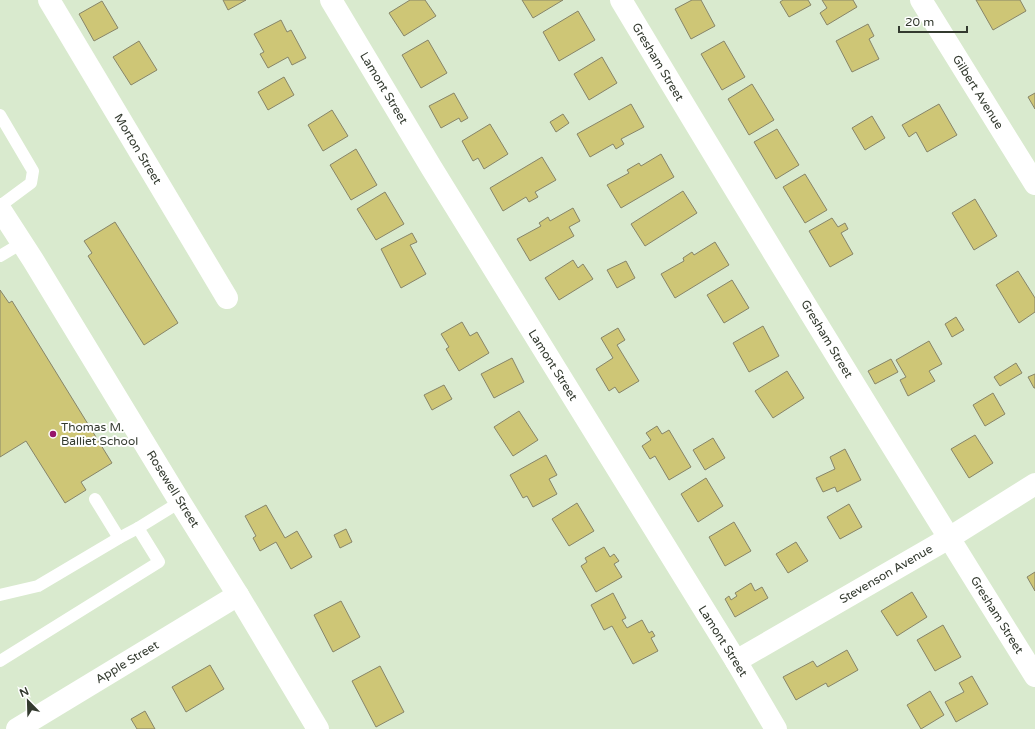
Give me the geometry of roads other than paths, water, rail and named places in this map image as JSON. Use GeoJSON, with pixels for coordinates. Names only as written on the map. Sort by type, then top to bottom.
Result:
{"type":"FeatureCollection","features":[{"type":"Feature","properties":{"kind":"street","name":"Morton Street"},"geometry":{"type":"LineString","coordinates":[[49,0],[227,298]]}},
{"type":"Feature","properties":{"kind":"street","name":"Lamont Street"},"geometry":{"type":"LineString","coordinates":[[331,0],[436,174],[736,661],[776,729]]}},
{"type":"Feature","properties":{"kind":"street","name":"Gresham Street"},"geometry":{"type":"LineString","coordinates":[[621,0],[704,138],[1035,676]]}},
{"type":"Feature","properties":{"kind":"street","name":"Gilbert Avenue"},"geometry":{"type":"LineString","coordinates":[[921,0],[1035,184]]}},
{"type":"Feature","properties":{"kind":"street","name":"Rosewell Street"},"geometry":{"type":"LineString","coordinates":[[0,209],[238,595],[318,729]]}},
{"type":"Feature","properties":{"kind":"street","name":"Stevenson Avenue"},"geometry":{"type":"LineString","coordinates":[[736,661],[949,538],[1035,484]]}},
{"type":"Feature","properties":{"kind":"street","name":"Apple Street"},"geometry":{"type":"LineString","coordinates":[[16,729],[238,595]]}},
{"type":"Feature","properties":{"kind":"lane"},"geometry":{"type":"LineString","coordinates":[[0,115],[32,171],[31,183],[0,206]]}},
{"type":"Feature","properties":{"kind":"lane"},"geometry":{"type":"LineString","coordinates":[[0,256],[22,243]]}},
{"type":"Feature","properties":{"kind":"lane"},"geometry":{"type":"LineString","coordinates":[[95,499],[119,538]]}},
{"type":"Feature","properties":{"kind":"lane"},"geometry":{"type":"LineString","coordinates":[[0,595],[38,586],[180,502]]}},
{"type":"Feature","properties":{"kind":"lane"},"geometry":{"type":"LineString","coordinates":[[0,661],[159,562],[138,528]]}},
{"type":"Feature","properties":{"kind":"place","name":"Thomas M. Balliet School"},"geometry":{"type":"Point","coordinates":[53,434]}}]}
